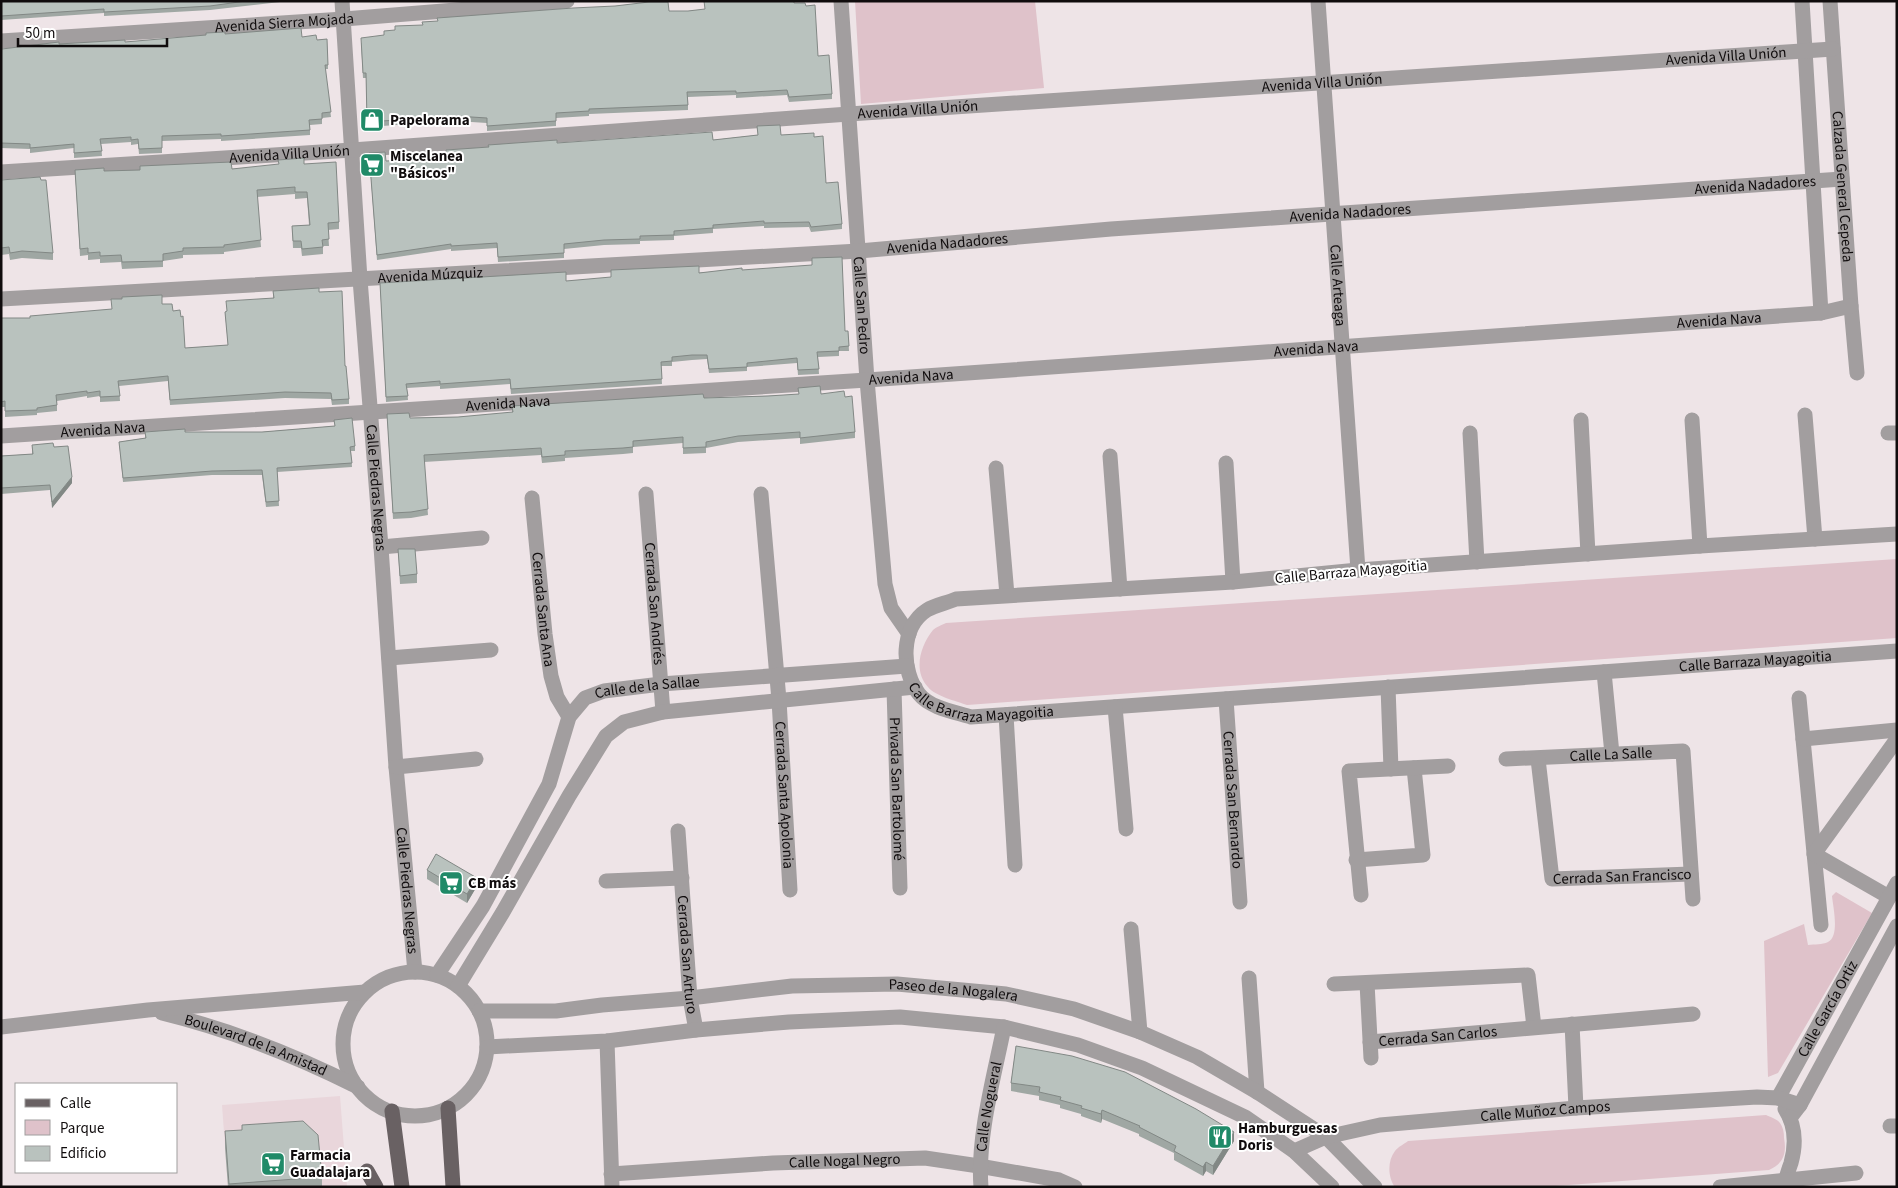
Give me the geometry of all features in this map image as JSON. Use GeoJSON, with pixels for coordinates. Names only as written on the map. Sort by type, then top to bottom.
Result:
{"type":"FeatureCollection","features":[{"type":"Feature","properties":{"kind":"main road"},"geometry":{"type":"LineString","coordinates":[[448,1108],[453,1187]]}},
{"type":"Feature","properties":{"kind":"main road"},"geometry":{"type":"LineString","coordinates":[[392,1111],[402,1187]]}},
{"type":"Feature","properties":{"kind":"main road"},"geometry":{"type":"LineString","coordinates":[[367,1171],[376,1187]]}},
{"type":"Feature","properties":{"kind":"street","name":"Calle Piedras Negras"},"geometry":{"type":"LineString","coordinates":[[342,1],[360,279],[396,767],[414,972]]}},
{"type":"Feature","properties":{"kind":"street","name":"Avenida Sierra Mojada"},"geometry":{"type":"LineString","coordinates":[[1,41],[567,1]]}},
{"type":"Feature","properties":{"kind":"street","name":"Calle San Pedro"},"geometry":{"type":"LineString","coordinates":[[841,1],[867,380],[885,584],[891,608],[908,634]]}},
{"type":"Feature","properties":{"kind":"street","name":"Calle Arteaga"},"geometry":{"type":"LineString","coordinates":[[1318,1],[1358,570]]}},
{"type":"Feature","properties":{"kind":"street","name":"Calzada General Cepeda"},"geometry":{"type":"LineString","coordinates":[[1802,1],[1822,313]]}},
{"type":"Feature","properties":{"kind":"street","name":"Calzada General Cepeda"},"geometry":{"type":"LineString","coordinates":[[1830,1],[1857,373]]}},
{"type":"Feature","properties":{"kind":"street","name":"Avenida Villa Unión"},"geometry":{"type":"LineString","coordinates":[[1,172],[352,150],[849,114],[1833,49]]}},
{"type":"Feature","properties":{"kind":"street","name":"Avenida Nadadores"},"geometry":{"type":"LineString","coordinates":[[859,251],[1101,230],[1842,179]]}},
{"type":"Feature","properties":{"kind":"street","name":"Avenida Múzquiz"},"geometry":{"type":"LineString","coordinates":[[1,299],[859,251]]}},
{"type":"Feature","properties":{"kind":"street","name":"Avenida Nava"},"geometry":{"type":"LineString","coordinates":[[1,436],[867,380],[1822,313],[1851,306]]}},
{"type":"Feature","properties":{"kind":"street"},"geometry":{"type":"LineString","coordinates":[[1805,415],[1815,539]]}},
{"type":"Feature","properties":{"kind":"street"},"geometry":{"type":"LineString","coordinates":[[1581,420],[1588,554]]}},
{"type":"Feature","properties":{"kind":"street"},"geometry":{"type":"LineString","coordinates":[[1692,420],[1700,546]]}},
{"type":"Feature","properties":{"kind":"street"},"geometry":{"type":"LineString","coordinates":[[1470,433],[1476,562]]}},
{"type":"Feature","properties":{"kind":"street"},"geometry":{"type":"LineString","coordinates":[[1110,456],[1120,589]]}},
{"type":"Feature","properties":{"kind":"street"},"geometry":{"type":"LineString","coordinates":[[1226,464],[1233,582]]}},
{"type":"Feature","properties":{"kind":"street"},"geometry":{"type":"LineString","coordinates":[[996,468],[1007,595]]}},
{"type":"Feature","properties":{"kind":"street","name":"Cerrada San Andrés"},"geometry":{"type":"LineString","coordinates":[[646,494],[663,712]]}},
{"type":"Feature","properties":{"kind":"street","name":"Cerrada Santa Apolonia"},"geometry":{"type":"LineString","coordinates":[[761,494],[779,700],[790,890]]}},
{"type":"Feature","properties":{"kind":"street","name":"Cerrada Santa Ana"},"geometry":{"type":"LineString","coordinates":[[532,498],[545,634],[551,676],[557,697],[569,717]]}},
{"type":"Feature","properties":{"kind":"street","name":"Calle Barraza Mayagoitia"},"geometry":{"type":"LineString","coordinates":[[1897,534],[1358,570],[1233,582],[956,599],[926,610],[915,622],[908,634],[906,654],[909,675],[919,694],[940,708],[971,717],[1897,651]]}},
{"type":"Feature","properties":{"kind":"street"},"geometry":{"type":"LineString","coordinates":[[381,548],[482,538]]}},
{"type":"Feature","properties":{"kind":"street"},"geometry":{"type":"LineString","coordinates":[[389,658],[491,650]]}},
{"type":"Feature","properties":{"kind":"street","name":"Calle de la Sallae"},"geometry":{"type":"LineString","coordinates":[[437,975],[483,906],[549,784],[569,717],[585,698],[604,690],[661,684],[907,666]]}},
{"type":"Feature","properties":{"kind":"street"},"geometry":{"type":"LineString","coordinates":[[1604,672],[1612,754]]}},
{"type":"Feature","properties":{"kind":"street","name":"Calle de la Sallae"},"geometry":{"type":"LineString","coordinates":[[458,986],[606,736],[624,722],[663,712],[915,686]]}},
{"type":"Feature","properties":{"kind":"street"},"geometry":{"type":"LineString","coordinates":[[1388,687],[1392,769]]}},
{"type":"Feature","properties":{"kind":"street","name":"Privada San Bartolomé"},"geometry":{"type":"LineString","coordinates":[[894,689],[900,888]]}},
{"type":"Feature","properties":{"kind":"street"},"geometry":{"type":"LineString","coordinates":[[1799,698],[1821,925]]}},
{"type":"Feature","properties":{"kind":"street","name":"Cerrada San Bernardo"},"geometry":{"type":"LineString","coordinates":[[1226,699],[1240,902]]}},
{"type":"Feature","properties":{"kind":"street"},"geometry":{"type":"LineString","coordinates":[[1115,707],[1126,829]]}},
{"type":"Feature","properties":{"kind":"street"},"geometry":{"type":"LineString","coordinates":[[1006,715],[1015,865]]}},
{"type":"Feature","properties":{"kind":"street"},"geometry":{"type":"LineString","coordinates":[[1803,739],[1897,730]]}},
{"type":"Feature","properties":{"kind":"street"},"geometry":{"type":"LineString","coordinates":[[1814,854],[1897,740]]}},
{"type":"Feature","properties":{"kind":"street","name":"Calle La Salle"},"geometry":{"type":"LineString","coordinates":[[1506,759],[1683,751]]}},
{"type":"Feature","properties":{"kind":"street","name":"Cerrada San Francisco"},"geometry":{"type":"LineString","coordinates":[[1538,759],[1552,879],[1691,874],[1683,751]]}},
{"type":"Feature","properties":{"kind":"street"},"geometry":{"type":"LineString","coordinates":[[396,767],[476,759]]}},
{"type":"Feature","properties":{"kind":"street"},"geometry":{"type":"LineString","coordinates":[[1361,895],[1356,860],[1349,771],[1448,766]]}},
{"type":"Feature","properties":{"kind":"street"},"geometry":{"type":"LineString","coordinates":[[1356,860],[1423,855],[1414,768]]}},
{"type":"Feature","properties":{"kind":"street"},"geometry":{"type":"LineString","coordinates":[[549,784],[569,796]]}},
{"type":"Feature","properties":{"kind":"street","name":"Cerrada San Arturo"},"geometry":{"type":"LineString","coordinates":[[678,831],[690,998],[696,1030]]}},
{"type":"Feature","properties":{"kind":"street"},"geometry":{"type":"LineString","coordinates":[[1814,854],[1889,897]]}},
{"type":"Feature","properties":{"kind":"street"},"geometry":{"type":"LineString","coordinates":[[1691,874],[1693,899]]}},
{"type":"Feature","properties":{"kind":"street","name":"Cerrada San Arturo"},"geometry":{"type":"LineString","coordinates":[[606,881],[682,878]]}},
{"type":"Feature","properties":{"kind":"street","name":"Calle García Ortiz"},"geometry":{"type":"LineString","coordinates":[[1778,1098],[1897,883]]}},
{"type":"Feature","properties":{"kind":"street","name":"Calle García Ortiz"},"geometry":{"type":"LineString","coordinates":[[1790,1118],[1800,1105],[1897,926]]}},
{"type":"Feature","properties":{"kind":"street"},"geometry":{"type":"LineString","coordinates":[[1131,929],[1140,1032]]}},
{"type":"Feature","properties":{"kind":"street"},"geometry":{"type":"LineString","coordinates":[[414,972],[437,975],[458,986],[470,997],[484,1023],[487,1046],[480,1076],[460,1100],[448,1108],[434,1113],[406,1115],[378,1105],[358,1088],[348,1069],[343,1049],[345,1028],[352,1008],[365,992],[379,981],[396,974],[414,972]]}},
{"type":"Feature","properties":{"kind":"street"},"geometry":{"type":"LineString","coordinates":[[1334,984],[1528,974],[1534,1027]]}},
{"type":"Feature","properties":{"kind":"street"},"geometry":{"type":"LineString","coordinates":[[1249,978],[1257,1092]]}},
{"type":"Feature","properties":{"kind":"street","name":"Cerrada San Carlos"},"geometry":{"type":"LineString","coordinates":[[1367,983],[1370,1042],[1693,1014]]}},
{"type":"Feature","properties":{"kind":"street","name":"Paseo de la Nogalera"},"geometry":{"type":"LineString","coordinates":[[479,1012],[556,1010],[690,998],[792,986],[897,984],[1006,994],[1074,1009],[1140,1032],[1197,1057],[1257,1092],[1326,1137],[1375,1187]]}},
{"type":"Feature","properties":{"kind":"street","name":"Boulevard de la Amistad"},"geometry":{"type":"LineString","coordinates":[[1,1027],[148,1010],[365,992]]}},
{"type":"Feature","properties":{"kind":"street","name":"Boulevard de la Amistad"},"geometry":{"type":"LineString","coordinates":[[148,1010],[203,1023],[256,1041],[308,1062],[358,1088]]}},
{"type":"Feature","properties":{"kind":"street","name":"Paseo de la Nogalera"},"geometry":{"type":"LineString","coordinates":[[487,1046],[607,1041],[696,1030],[789,1022],[900,1017],[1004,1027],[1078,1045],[1142,1068],[1245,1116],[1294,1151],[1332,1187]]}},
{"type":"Feature","properties":{"kind":"street"},"geometry":{"type":"LineString","coordinates":[[1572,1024],[1576,1108]]}},
{"type":"Feature","properties":{"kind":"street","name":"Calle Nogueral"},"geometry":{"type":"LineString","coordinates":[[981,1187],[980,1166],[990,1099],[1004,1027]]}},
{"type":"Feature","properties":{"kind":"street"},"geometry":{"type":"LineString","coordinates":[[607,1041],[611,1181]]}},
{"type":"Feature","properties":{"kind":"street"},"geometry":{"type":"LineString","coordinates":[[1370,1042],[1371,1058]]}},
{"type":"Feature","properties":{"kind":"street","name":"Calle Muñoz Campos"},"geometry":{"type":"LineString","coordinates":[[1294,1151],[1326,1137],[1380,1125],[1576,1108],[1757,1097],[1778,1098],[1800,1105]]}},
{"type":"Feature","properties":{"kind":"street"},"geometry":{"type":"LineString","coordinates":[[1778,1098],[1790,1118],[1794,1133],[1794,1149],[1785,1183]]}},
{"type":"Feature","properties":{"kind":"street","name":"Calle Nogal Negro"},"geometry":{"type":"LineString","coordinates":[[611,1181],[773,1163],[925,1158],[1059,1180],[1075,1187]]}},
{"type":"Feature","properties":{"kind":"street"},"geometry":{"type":"LineString","coordinates":[[1720,1187],[1785,1183],[1856,1173]]}},
{"type":"Feature","properties":{"kind":"shaded area"},"geometry":{"type":"Polygon","coordinates":[[[340,1096],[347,1187],[228,1187],[222,1105],[340,1096]]]}},
{"type":"Feature","properties":{"kind":"green space"},"geometry":{"type":"Polygon","coordinates":[[[855,1],[1035,1],[1044,88],[861,104],[855,1]]]}},
{"type":"Feature","properties":{"kind":"green space"},"geometry":{"type":"Polygon","coordinates":[[[1897,559],[1897,638],[967,705],[946,698],[931,690],[923,681],[920,666],[920,658],[928,636],[934,629],[946,623],[1897,559]]]}},
{"type":"Feature","properties":{"kind":"green space"},"geometry":{"type":"Polygon","coordinates":[[[1836,892],[1872,913],[1778,1073],[1768,1077],[1764,941],[1804,924],[1808,945],[1828,942],[1832,939],[1835,928],[1832,896],[1836,892]]]}},
{"type":"Feature","properties":{"kind":"green space"},"geometry":{"type":"Polygon","coordinates":[[[1766,1115],[1777,1120],[1781,1125],[1785,1144],[1783,1158],[1778,1165],[1769,1170],[1542,1187],[1395,1187],[1390,1174],[1392,1155],[1408,1141],[1766,1115]]]}},
{"type":"Feature","properties":{"kind":"building"},"geometry":{"type":"Polygon","coordinates":[[[1,1],[246,1],[210,6],[104,12],[104,9],[1,16],[1,1]]]}},
{"type":"Feature","properties":{"kind":"building"},"geometry":{"type":"Polygon","coordinates":[[[704,1],[794,1],[794,3],[805,3],[806,6],[815,5],[818,56],[829,55],[832,94],[789,97],[787,90],[736,93],[736,91],[687,92],[688,105],[589,109],[589,111],[556,113],[556,121],[487,126],[487,118],[456,116],[367,122],[366,73],[363,73],[361,38],[384,35],[384,31],[395,30],[395,26],[423,25],[422,22],[438,21],[437,18],[649,2],[668,2],[669,11],[688,11],[705,9],[704,1]]]}},
{"type":"Feature","properties":{"kind":"building"},"geometry":{"type":"Polygon","coordinates":[[[301,28],[302,37],[316,35],[317,40],[327,39],[328,65],[325,65],[331,112],[322,113],[322,119],[309,120],[310,130],[221,136],[221,134],[162,136],[162,148],[139,149],[138,139],[131,140],[131,137],[100,139],[102,151],[74,153],[74,144],[30,148],[30,144],[1,143],[1,47],[2,49],[59,42],[59,44],[125,40],[125,42],[206,35],[206,33],[225,32],[225,34],[301,28]]]}},
{"type":"Feature","properties":{"kind":"building"},"geometry":{"type":"Polygon","coordinates":[[[780,125],[781,135],[814,133],[814,137],[823,136],[826,183],[838,182],[842,224],[811,227],[809,222],[764,223],[764,221],[713,225],[713,228],[674,231],[674,235],[640,236],[640,239],[564,244],[564,253],[498,257],[497,243],[451,246],[451,244],[377,255],[369,153],[385,152],[386,161],[446,157],[446,150],[557,140],[557,143],[712,132],[713,140],[758,135],[757,126],[780,125]]]}},
{"type":"Feature","properties":{"kind":"building"},"geometry":{"type":"Polygon","coordinates":[[[304,158],[304,164],[336,162],[339,222],[328,223],[329,239],[322,240],[323,247],[302,249],[301,241],[293,241],[292,226],[310,225],[307,192],[295,192],[295,187],[257,190],[261,240],[224,245],[224,247],[183,248],[183,251],[163,254],[163,261],[122,262],[121,255],[100,256],[100,252],[88,253],[88,248],[80,249],[75,170],[104,168],[104,171],[140,170],[140,166],[231,162],[232,169],[279,164],[278,160],[304,158]]]}},
{"type":"Feature","properties":{"kind":"building"},"geometry":{"type":"Polygon","coordinates":[[[40,177],[41,180],[46,180],[53,253],[22,251],[10,253],[9,247],[1,248],[1,180],[40,177]]]}},
{"type":"Feature","properties":{"kind":"building"},"geometry":{"type":"Polygon","coordinates":[[[842,257],[845,331],[848,331],[849,346],[839,347],[839,351],[817,352],[819,369],[798,370],[797,358],[747,363],[747,367],[709,369],[707,355],[692,355],[672,357],[672,361],[661,362],[662,379],[511,389],[510,379],[440,384],[440,381],[406,384],[408,396],[386,397],[380,283],[566,272],[566,281],[611,277],[611,270],[699,266],[699,273],[742,268],[742,270],[812,265],[812,258],[842,257]]]}},
{"type":"Feature","properties":{"kind":"building"},"geometry":{"type":"Polygon","coordinates":[[[319,288],[319,292],[342,291],[345,366],[349,399],[332,400],[331,393],[285,392],[170,400],[168,376],[118,381],[120,396],[100,397],[100,391],[56,395],[57,405],[37,408],[37,410],[5,411],[5,401],[1,402],[1,318],[30,318],[30,316],[112,309],[111,299],[162,295],[162,304],[172,304],[173,311],[180,310],[181,317],[183,316],[185,348],[228,345],[226,301],[274,298],[273,291],[319,288]]]}},
{"type":"Feature","properties":{"kind":"building"},"geometry":{"type":"Polygon","coordinates":[[[820,386],[821,394],[844,391],[845,397],[852,396],[855,432],[800,438],[800,432],[738,436],[706,442],[706,447],[683,448],[683,437],[633,441],[633,447],[565,451],[565,455],[542,457],[541,448],[424,455],[428,509],[393,513],[387,414],[409,413],[410,418],[458,417],[513,412],[512,406],[703,394],[704,398],[799,394],[798,388],[820,386]]]}},
{"type":"Feature","properties":{"kind":"building"},"geometry":{"type":"Polygon","coordinates":[[[352,418],[355,446],[350,447],[352,463],[277,468],[279,501],[266,502],[262,470],[212,471],[123,478],[119,442],[146,438],[145,432],[185,429],[185,432],[262,432],[335,426],[334,420],[352,418]]]}},
{"type":"Feature","properties":{"kind":"building"},"geometry":{"type":"Polygon","coordinates":[[[53,443],[54,447],[68,446],[72,477],[52,502],[50,485],[1,488],[1,456],[33,454],[32,445],[53,443]]]}},
{"type":"Feature","properties":{"kind":"building"},"geometry":{"type":"Polygon","coordinates":[[[398,549],[415,549],[417,574],[400,576],[398,549]]]}},
{"type":"Feature","properties":{"kind":"building"},"geometry":{"type":"Polygon","coordinates":[[[436,854],[477,878],[467,894],[427,870],[436,854]]]}},
{"type":"Feature","properties":{"kind":"building"},"geometry":{"type":"Polygon","coordinates":[[[1016,1046],[1072,1056],[1125,1072],[1196,1109],[1234,1132],[1213,1166],[1206,1162],[1203,1167],[1174,1151],[1176,1146],[1140,1126],[1102,1110],[1101,1114],[1060,1100],[1061,1097],[1039,1092],[1040,1087],[1011,1083],[1016,1046]]]}},
{"type":"Feature","properties":{"kind":"building","name":"Farmacia Guadalajara"},"geometry":{"type":"Polygon","coordinates":[[[303,1121],[318,1135],[322,1177],[229,1184],[225,1131],[242,1130],[242,1125],[303,1121]]]}},
{"type":"Feature","properties":{"kind":"place","name":"Papelorama"},"geometry":{"type":"Point","coordinates":[372,120]}},
{"type":"Feature","properties":{"kind":"place","name":"Miscelanea \"Básicos\""},"geometry":{"type":"Point","coordinates":[372,165]}},
{"type":"Feature","properties":{"kind":"place","name":"CB más"},"geometry":{"type":"Point","coordinates":[451,883]}},
{"type":"Feature","properties":{"kind":"place","name":"Hamburguesas Doris"},"geometry":{"type":"Point","coordinates":[1220,1137]}},
{"type":"Feature","properties":{"kind":"place","name":"Farmacia Guadalajara"},"geometry":{"type":"Point","coordinates":[273,1164]}}]}
